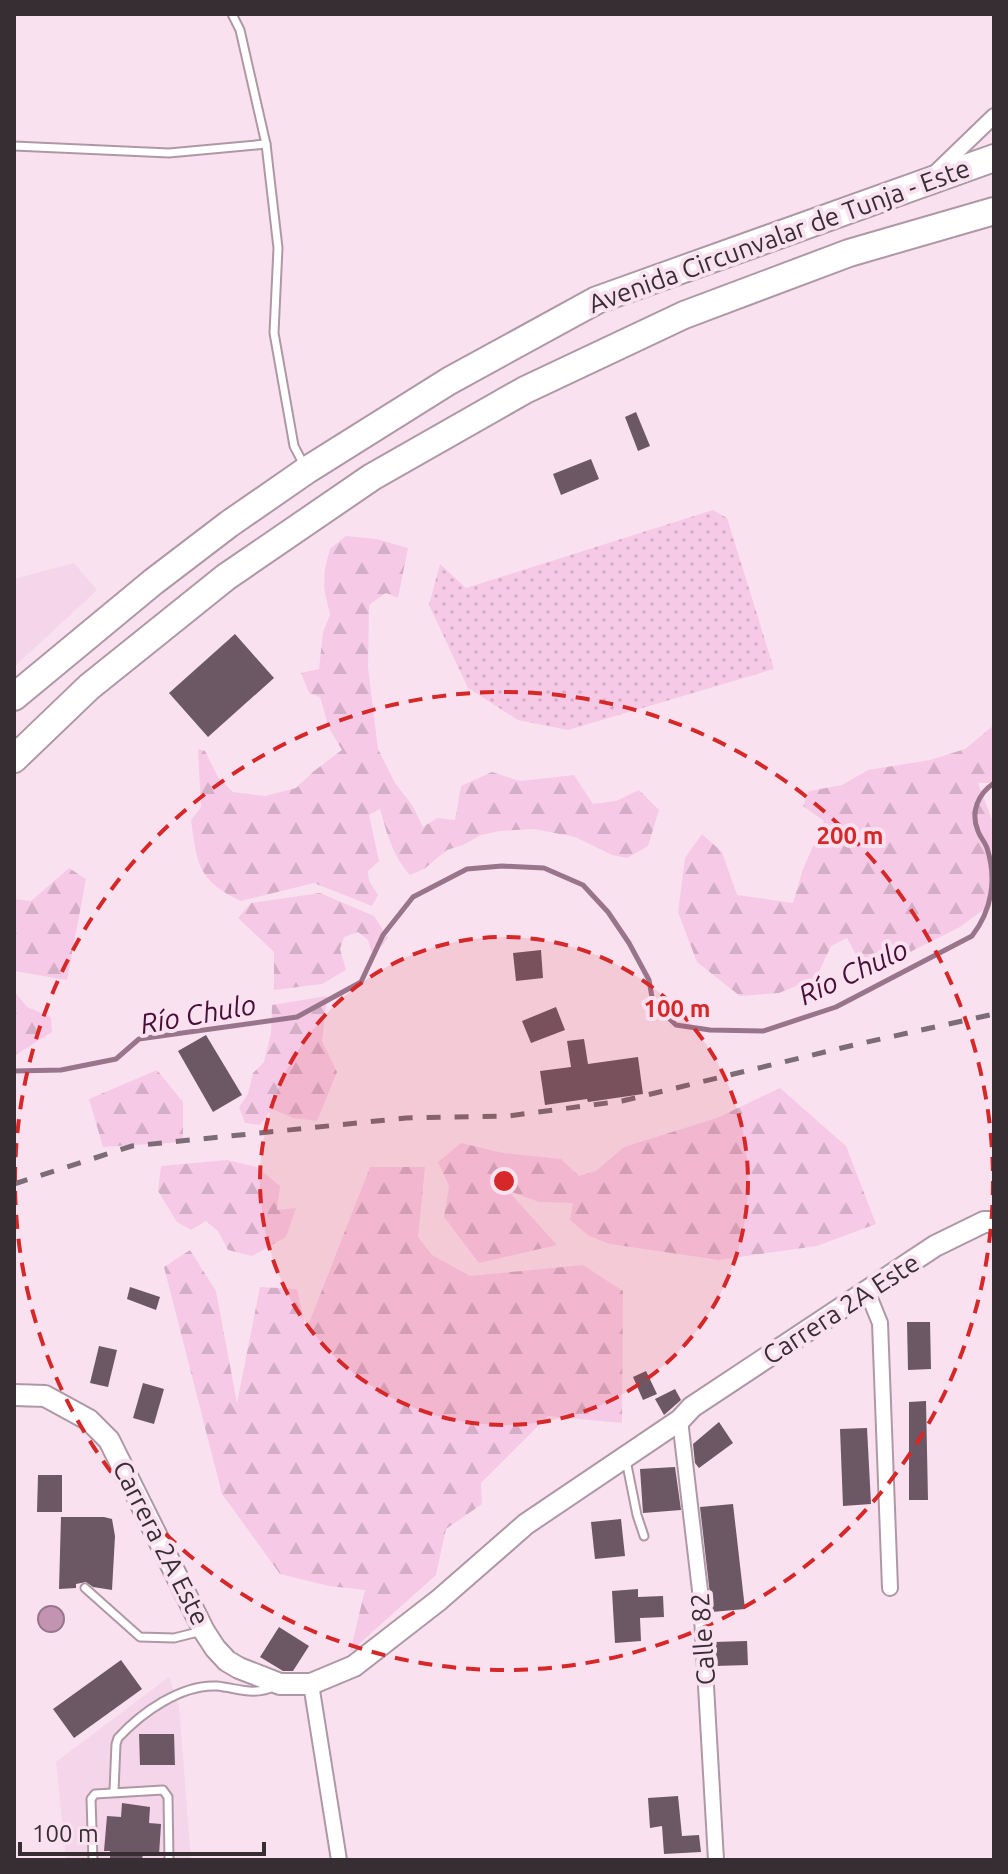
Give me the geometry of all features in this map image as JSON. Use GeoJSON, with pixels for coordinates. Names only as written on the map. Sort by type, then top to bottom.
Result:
{"type":"FeatureCollection","features":[{"type":"Feature","properties":{"kind":"highway","name":"Avenida Circunvalar de Tunja - Este"},"geometry":{"type":"LineString","coordinates":[[14,697],[153,582],[307,470],[449,381],[597,300],[994,158]]}},
{"type":"Feature","properties":{"kind":"highway","name":"Avenida Circunvalar de Tunja - Este"},"geometry":{"type":"LineString","coordinates":[[14,759],[89,687],[226,577],[372,477],[525,390],[698,309],[849,253],[994,211]]}},
{"type":"Feature","properties":{"kind":"street"},"geometry":{"type":"LineString","coordinates":[[926,182],[994,116]]}},
{"type":"Feature","properties":{"kind":"street","name":"Carrera 2A Este"},"geometry":{"type":"LineString","coordinates":[[14,1395],[45,1396],[89,1420],[109,1440],[204,1631],[227,1661],[280,1684],[311,1684],[354,1666],[439,1600],[526,1524],[686,1413],[935,1246],[984,1222],[994,1222]]}},
{"type":"Feature","properties":{"kind":"street"},"geometry":{"type":"LineString","coordinates":[[867,1291],[880,1323],[890,1588]]}},
{"type":"Feature","properties":{"kind":"street","name":"Calle 82"},"geometry":{"type":"LineString","coordinates":[[686,1413],[701,1599],[716,1860]]}},
{"type":"Feature","properties":{"kind":"street"},"geometry":{"type":"LineString","coordinates":[[311,1684],[339,1860]]}},
{"type":"Feature","properties":{"kind":"lane"},"geometry":{"type":"LineString","coordinates":[[232,14],[240,30],[266,144],[278,248],[274,333],[294,446],[307,470]]}},
{"type":"Feature","properties":{"kind":"lane"},"geometry":{"type":"LineString","coordinates":[[14,146],[169,153],[266,144]]}},
{"type":"Feature","properties":{"kind":"lane"},"geometry":{"type":"LineString","coordinates":[[626,1457],[644,1536]]}},
{"type":"Feature","properties":{"kind":"lane"},"geometry":{"type":"LineString","coordinates":[[85,1588],[140,1637],[174,1638],[204,1631]]}},
{"type":"Feature","properties":{"kind":"lane"},"geometry":{"type":"LineString","coordinates":[[114,1791],[118,1738],[175,1694],[215,1686],[256,1693],[280,1684]]}},
{"type":"Feature","properties":{"kind":"lane"},"geometry":{"type":"LineString","coordinates":[[93,1860],[91,1799],[95,1794],[163,1790],[166,1793],[169,1860]]}},
{"type":"Feature","properties":{"kind":"shaded area"},"geometry":{"type":"Polygon","coordinates":[[[74,563],[97,590],[14,667],[14,579],[74,563]]]}},
{"type":"Feature","properties":{"kind":"shaded area"},"geometry":{"type":"Polygon","coordinates":[[[51,1606],[60,1610],[64,1619],[60,1628],[51,1632],[42,1628],[38,1619],[42,1610],[51,1606]]]}},
{"type":"Feature","properties":{"kind":"shaded area"},"geometry":{"type":"Polygon","coordinates":[[[169,1677],[179,1706],[191,1860],[66,1860],[56,1762],[169,1677]]]}},
{"type":"Feature","properties":{"kind":"green space"},"geometry":{"type":"Polygon","coordinates":[[[713,510],[727,518],[774,669],[568,730],[518,720],[468,688],[429,605],[440,564],[466,588],[713,510]]]}},
{"type":"Feature","properties":{"kind":"green space"},"geometry":{"type":"Polygon","coordinates":[[[346,536],[377,539],[408,548],[398,598],[386,593],[369,605],[368,667],[378,749],[423,827],[437,818],[455,820],[461,786],[492,772],[520,781],[574,775],[593,804],[616,801],[639,790],[659,810],[648,846],[627,858],[612,855],[575,837],[534,829],[500,831],[481,835],[447,850],[424,869],[410,875],[394,852],[380,809],[369,815],[379,861],[368,871],[369,881],[378,895],[372,906],[314,883],[241,901],[208,878],[198,860],[191,820],[201,807],[198,749],[205,751],[218,777],[233,792],[265,796],[296,788],[342,750],[329,728],[320,697],[309,693],[301,673],[319,669],[323,632],[330,615],[324,588],[325,568],[330,549],[346,536]]]}},
{"type":"Feature","properties":{"kind":"green space"},"geometry":{"type":"Polygon","coordinates":[[[994,725],[994,783],[978,783],[994,825],[994,897],[987,907],[960,927],[866,974],[847,938],[831,946],[816,978],[779,993],[740,996],[697,962],[678,912],[685,858],[702,834],[722,852],[737,895],[793,903],[803,869],[824,821],[803,806],[809,791],[842,785],[868,770],[930,760],[965,749],[994,725]]]}},
{"type":"Feature","properties":{"kind":"green space"},"geometry":{"type":"Polygon","coordinates":[[[69,868],[86,879],[67,980],[14,971],[14,899],[31,901],[69,868]]]}},
{"type":"Feature","properties":{"kind":"green space"},"geometry":{"type":"Polygon","coordinates":[[[320,893],[374,916],[388,938],[373,956],[368,940],[358,932],[344,937],[340,949],[346,970],[322,984],[274,990],[274,952],[238,918],[251,903],[320,893]]]}},
{"type":"Feature","properties":{"kind":"green space"},"geometry":{"type":"Polygon","coordinates":[[[14,991],[27,1007],[51,1017],[52,1032],[14,1056],[14,991]]]}},
{"type":"Feature","properties":{"kind":"green space"},"geometry":{"type":"Polygon","coordinates":[[[327,996],[322,1041],[337,1072],[317,1121],[293,1118],[272,1109],[260,1125],[245,1123],[239,1107],[248,1094],[253,1073],[264,1062],[271,1033],[272,1005],[327,996]]]}},
{"type":"Feature","properties":{"kind":"green space"},"geometry":{"type":"Polygon","coordinates":[[[157,1070],[183,1102],[183,1142],[103,1147],[89,1099],[157,1070]]]}},
{"type":"Feature","properties":{"kind":"green space"},"geometry":{"type":"Polygon","coordinates":[[[780,1088],[846,1146],[876,1224],[817,1246],[719,1260],[610,1244],[589,1236],[570,1220],[573,1203],[539,1202],[507,1190],[557,1245],[479,1263],[444,1217],[449,1186],[438,1162],[461,1143],[503,1153],[561,1159],[579,1176],[596,1171],[624,1147],[717,1118],[780,1088]]]}},
{"type":"Feature","properties":{"kind":"green space"},"geometry":{"type":"Polygon","coordinates":[[[227,1160],[257,1167],[280,1186],[277,1210],[296,1208],[286,1237],[252,1256],[228,1250],[218,1231],[206,1221],[191,1230],[177,1222],[158,1191],[161,1166],[227,1160]]]}},
{"type":"Feature","properties":{"kind":"green space"},"geometry":{"type":"Polygon","coordinates":[[[370,1167],[425,1167],[418,1237],[432,1255],[470,1276],[583,1265],[623,1291],[622,1423],[548,1416],[481,1483],[482,1504],[446,1529],[436,1575],[350,1652],[365,1590],[329,1586],[280,1574],[222,1494],[164,1267],[190,1250],[216,1291],[237,1403],[260,1287],[297,1289],[306,1331],[370,1167]]]}},
{"type":"Feature","properties":{"kind":"building"},"geometry":{"type":"Polygon","coordinates":[[[636,412],[650,446],[638,451],[625,417],[636,412]]]}},
{"type":"Feature","properties":{"kind":"building"},"geometry":{"type":"Polygon","coordinates":[[[591,459],[599,479],[561,495],[553,474],[591,459]]]}},
{"type":"Feature","properties":{"kind":"building"},"geometry":{"type":"Polygon","coordinates":[[[235,634],[274,678],[208,737],[169,693],[235,634]]]}},
{"type":"Feature","properties":{"kind":"building"},"geometry":{"type":"Polygon","coordinates":[[[541,950],[543,978],[516,981],[513,953],[541,950]]]}},
{"type":"Feature","properties":{"kind":"building"},"geometry":{"type":"Polygon","coordinates":[[[556,1007],[565,1030],[531,1043],[522,1021],[556,1007]]]}},
{"type":"Feature","properties":{"kind":"building"},"geometry":{"type":"Polygon","coordinates":[[[206,1035],[242,1095],[213,1112],[178,1051],[206,1035]]]}},
{"type":"Feature","properties":{"kind":"building"},"geometry":{"type":"Polygon","coordinates":[[[584,1039],[588,1064],[638,1057],[643,1094],[545,1105],[540,1071],[571,1067],[567,1041],[584,1039]]]}},
{"type":"Feature","properties":{"kind":"building"},"geometry":{"type":"Polygon","coordinates":[[[130,1287],[160,1297],[156,1310],[127,1299],[130,1287]]]}},
{"type":"Feature","properties":{"kind":"building"},"geometry":{"type":"Polygon","coordinates":[[[907,1322],[930,1322],[931,1369],[908,1370],[907,1322]]]}},
{"type":"Feature","properties":{"kind":"building"},"geometry":{"type":"Polygon","coordinates":[[[99,1346],[117,1350],[108,1387],[90,1383],[99,1346]]]}},
{"type":"Feature","properties":{"kind":"building"},"geometry":{"type":"Polygon","coordinates":[[[646,1371],[657,1394],[643,1400],[633,1377],[646,1371]]]}},
{"type":"Feature","properties":{"kind":"building"},"geometry":{"type":"Polygon","coordinates":[[[143,1383],[164,1389],[154,1424],[133,1418],[143,1383]]]}},
{"type":"Feature","properties":{"kind":"building"},"geometry":{"type":"Polygon","coordinates":[[[675,1389],[681,1400],[664,1415],[655,1399],[675,1389]]]}},
{"type":"Feature","properties":{"kind":"building"},"geometry":{"type":"Polygon","coordinates":[[[926,1401],[928,1500],[909,1500],[909,1402],[926,1401]]]}},
{"type":"Feature","properties":{"kind":"building"},"geometry":{"type":"Polygon","coordinates":[[[719,1422],[733,1443],[699,1468],[695,1463],[693,1444],[719,1422]]]}},
{"type":"Feature","properties":{"kind":"building"},"geometry":{"type":"Polygon","coordinates":[[[867,1428],[871,1504],[843,1506],[840,1429],[867,1428]]]}},
{"type":"Feature","properties":{"kind":"building"},"geometry":{"type":"Polygon","coordinates":[[[675,1467],[681,1510],[643,1513],[640,1469],[675,1467]]]}},
{"type":"Feature","properties":{"kind":"building"},"geometry":{"type":"Polygon","coordinates":[[[38,1475],[62,1475],[62,1512],[37,1512],[38,1475]]]}},
{"type":"Feature","properties":{"kind":"building"},"geometry":{"type":"Polygon","coordinates":[[[733,1504],[745,1609],[712,1612],[700,1507],[733,1504]]]}},
{"type":"Feature","properties":{"kind":"building"},"geometry":{"type":"Polygon","coordinates":[[[61,1517],[112,1519],[115,1536],[112,1590],[93,1587],[86,1582],[76,1584],[76,1588],[59,1589],[61,1517]]]}},
{"type":"Feature","properties":{"kind":"building"},"geometry":{"type":"Polygon","coordinates":[[[621,1519],[625,1556],[595,1559],[591,1522],[621,1519]]]}},
{"type":"Feature","properties":{"kind":"building"},"geometry":{"type":"Polygon","coordinates":[[[638,1589],[638,1597],[663,1596],[664,1617],[640,1618],[641,1641],[615,1643],[612,1591],[638,1589]]]}},
{"type":"Feature","properties":{"kind":"building"},"geometry":{"type":"Polygon","coordinates":[[[279,1627],[309,1646],[293,1671],[283,1671],[260,1657],[279,1627]]]}},
{"type":"Feature","properties":{"kind":"building"},"geometry":{"type":"Polygon","coordinates":[[[747,1641],[748,1665],[715,1666],[714,1642],[747,1641]]]}},
{"type":"Feature","properties":{"kind":"building"},"geometry":{"type":"Polygon","coordinates":[[[121,1660],[142,1689],[74,1738],[53,1709],[121,1660]]]}},
{"type":"Feature","properties":{"kind":"building"},"geometry":{"type":"Polygon","coordinates":[[[139,1734],[174,1734],[175,1765],[140,1765],[139,1734]]]}},
{"type":"Feature","properties":{"kind":"building"},"geometry":{"type":"Polygon","coordinates":[[[678,1796],[682,1836],[699,1835],[701,1852],[664,1854],[662,1826],[650,1828],[648,1798],[678,1796]]]}},
{"type":"Feature","properties":{"kind":"building"},"geometry":{"type":"Polygon","coordinates":[[[122,1803],[150,1807],[149,1823],[161,1824],[159,1855],[143,1854],[142,1860],[110,1860],[110,1851],[104,1851],[107,1816],[121,1817],[122,1803]]]}},
{"type":"Feature","properties":{"kind":"waterway","name":"Río Chulo"},"geometry":{"type":"LineString","coordinates":[[14,1071],[61,1070],[116,1059],[139,1039],[297,1017],[361,982],[383,935],[413,897],[467,869],[502,866],[544,868],[583,885],[608,912],[629,943],[649,980],[653,1003],[676,1025],[710,1030],[763,1031],[836,1007],[972,936],[984,916],[992,883],[990,860],[976,824],[975,810],[984,792],[994,783]]}},
{"type":"Feature","properties":{"kind":"railway"},"geometry":{"type":"LineString","coordinates":[[14,1184],[132,1146],[406,1118],[508,1116],[622,1101],[994,1014]]}}]}
